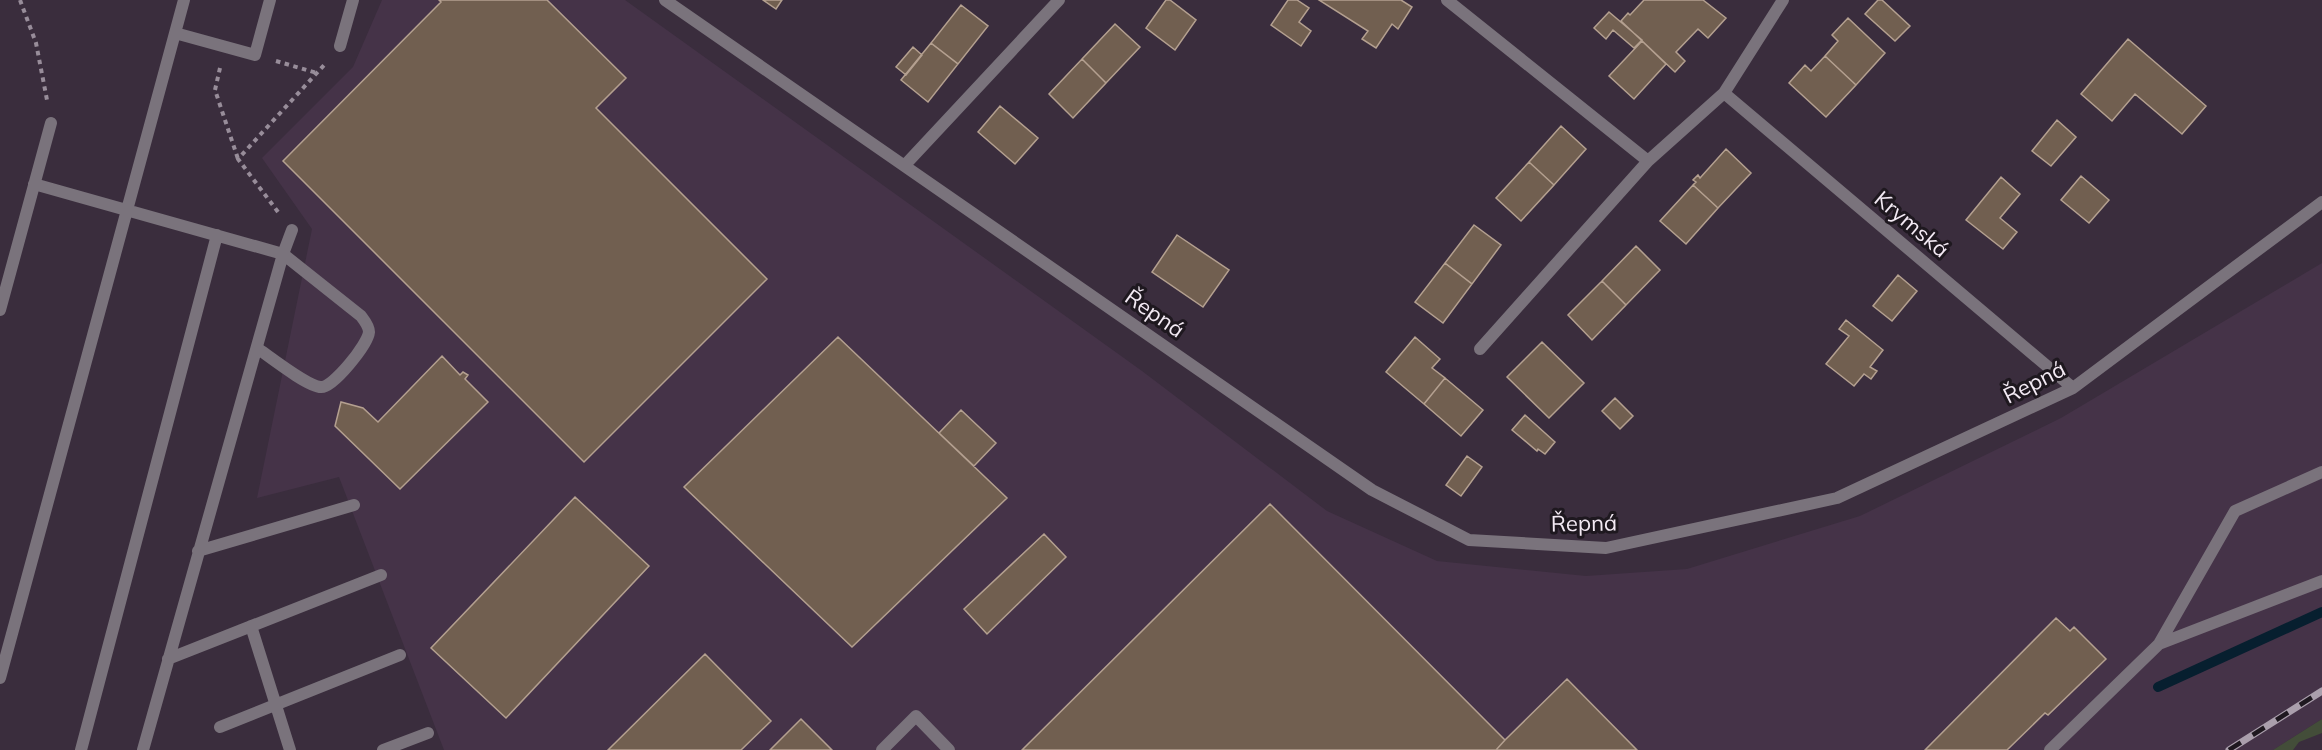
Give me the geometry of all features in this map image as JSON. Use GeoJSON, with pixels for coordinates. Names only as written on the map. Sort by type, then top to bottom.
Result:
{"type":"FeatureCollection","features":[{"type":"Feature","properties":{"kind":"street"},"geometry":{"type":"LineString","coordinates":[[0,678],[184,0]]}},
{"type":"Feature","properties":{"kind":"street"},"geometry":{"type":"LineString","coordinates":[[175,33],[255,55],[270,0]]}},
{"type":"Feature","properties":{"kind":"street"},"geometry":{"type":"LineString","coordinates":[[340,46],[353,0]]}},
{"type":"Feature","properties":{"kind":"street","name":"Řepná"},"geometry":{"type":"LineString","coordinates":[[665,0],[1372,490],[1469,540],[1606,548],[1837,498],[2073,388],[2322,202]]}},
{"type":"Feature","properties":{"kind":"street"},"geometry":{"type":"LineString","coordinates":[[905,165],[1059,0]]}},
{"type":"Feature","properties":{"kind":"street"},"geometry":{"type":"LineString","coordinates":[[1448,0],[1648,161]]}},
{"type":"Feature","properties":{"kind":"street"},"geometry":{"type":"LineString","coordinates":[[1480,349],[1648,161],[1724,93],[1783,0]]}},
{"type":"Feature","properties":{"kind":"street","name":"Krymská"},"geometry":{"type":"LineString","coordinates":[[1724,93],[2073,388]]}},
{"type":"Feature","properties":{"kind":"street"},"geometry":{"type":"LineString","coordinates":[[0,310],[51,123]]}},
{"type":"Feature","properties":{"kind":"street"},"geometry":{"type":"LineString","coordinates":[[34,184],[283,254],[361,316],[369,332],[366,341],[332,384],[321,387],[307,381],[257,348]]}},
{"type":"Feature","properties":{"kind":"street"},"geometry":{"type":"LineString","coordinates":[[143,750],[283,254],[292,230]]}},
{"type":"Feature","properties":{"kind":"street"},"geometry":{"type":"LineString","coordinates":[[81,750],[218,235]]}},
{"type":"Feature","properties":{"kind":"street"},"geometry":{"type":"LineString","coordinates":[[2050,750],[2159,644],[2235,511],[2322,472]]}},
{"type":"Feature","properties":{"kind":"street"},"geometry":{"type":"LineString","coordinates":[[198,551],[354,505]]}},
{"type":"Feature","properties":{"kind":"street"},"geometry":{"type":"LineString","coordinates":[[168,660],[381,575]]}},
{"type":"Feature","properties":{"kind":"street"},"geometry":{"type":"LineString","coordinates":[[2159,644],[2322,581]]}},
{"type":"Feature","properties":{"kind":"street"},"geometry":{"type":"LineString","coordinates":[[251,626],[290,750]]}},
{"type":"Feature","properties":{"kind":"street"},"geometry":{"type":"LineString","coordinates":[[220,727],[400,655]]}},
{"type":"Feature","properties":{"kind":"street"},"geometry":{"type":"LineString","coordinates":[[882,750],[916,716],[949,750]]}},
{"type":"Feature","properties":{"kind":"street"},"geometry":{"type":"LineString","coordinates":[[383,750],[428,733]]}},
{"type":"Feature","properties":{"kind":"path"},"geometry":{"type":"LineString","coordinates":[[20,0],[36,43],[51,123]]}},
{"type":"Feature","properties":{"kind":"path"},"geometry":{"type":"LineString","coordinates":[[224,46],[215,90],[238,159],[292,230]]}},
{"type":"Feature","properties":{"kind":"path"},"geometry":{"type":"LineString","coordinates":[[238,159],[340,46]]}},
{"type":"Feature","properties":{"kind":"path"},"geometry":{"type":"LineString","coordinates":[[255,55],[317,73]]}},
{"type":"Feature","properties":{"kind":"shaded area"},"geometry":{"type":"Polygon","coordinates":[[[382,0],[625,0],[1142,371],[1327,511],[1437,561],[1586,576],[1687,569],[1860,516],[2061,418],[2322,263],[2322,719],[2273,750],[444,750],[339,477],[257,498],[312,229],[262,158],[353,67],[382,0]]]}},
{"type":"Feature","properties":{"kind":"green space"},"geometry":{"type":"Polygon","coordinates":[[[2322,719],[2322,733],[2299,742],[2293,750],[2273,750],[2322,719]]]}},
{"type":"Feature","properties":{"kind":"building"},"geometry":{"type":"Polygon","coordinates":[[[439,0],[547,0],[626,78],[596,108],[767,279],[584,462],[283,161],[441,2],[439,0]]]}},
{"type":"Feature","properties":{"kind":"building"},"geometry":{"type":"Polygon","coordinates":[[[763,0],[782,0],[776,9],[763,0]]]}},
{"type":"Feature","properties":{"kind":"building"},"geometry":{"type":"Polygon","coordinates":[[[1166,0],[1170,0],[1196,20],[1175,50],[1146,28],[1166,0]]]}},
{"type":"Feature","properties":{"kind":"building"},"geometry":{"type":"Polygon","coordinates":[[[1288,0],[1297,0],[1309,8],[1299,22],[1311,31],[1301,46],[1271,25],[1288,0]]]}},
{"type":"Feature","properties":{"kind":"building"},"geometry":{"type":"Polygon","coordinates":[[[1319,0],[1401,0],[1412,7],[1398,29],[1392,24],[1376,48],[1362,39],[1368,31],[1319,0]]]}},
{"type":"Feature","properties":{"kind":"building"},"geometry":{"type":"Polygon","coordinates":[[[1644,0],[1703,0],[1726,18],[1708,38],[1698,29],[1676,52],[1685,61],[1675,72],[1621,21],[1644,0]]]}},
{"type":"Feature","properties":{"kind":"building"},"geometry":{"type":"Polygon","coordinates":[[[1878,0],[1882,0],[1910,26],[1895,41],[1865,14],[1878,0]]]}},
{"type":"Feature","properties":{"kind":"building"},"geometry":{"type":"Polygon","coordinates":[[[961,5],[988,26],[958,64],[931,43],[961,5]]]}},
{"type":"Feature","properties":{"kind":"building"},"geometry":{"type":"Polygon","coordinates":[[[1609,12],[1642,40],[1634,48],[1613,30],[1606,39],[1594,28],[1609,12]]]}},
{"type":"Feature","properties":{"kind":"building"},"geometry":{"type":"Polygon","coordinates":[[[1848,18],[1885,53],[1856,85],[1825,56],[1838,41],[1832,35],[1848,18]]]}},
{"type":"Feature","properties":{"kind":"building"},"geometry":{"type":"Polygon","coordinates":[[[1115,24],[1140,47],[1106,83],[1082,59],[1115,24]]]}},
{"type":"Feature","properties":{"kind":"building"},"geometry":{"type":"Polygon","coordinates":[[[2128,39],[2206,106],[2182,134],[2135,94],[2112,121],[2081,94],[2128,39]]]}},
{"type":"Feature","properties":{"kind":"building"},"geometry":{"type":"Polygon","coordinates":[[[1642,41],[1666,64],[1634,99],[1609,76],[1642,41]]]}},
{"type":"Feature","properties":{"kind":"building"},"geometry":{"type":"Polygon","coordinates":[[[931,43],[958,64],[928,102],[901,80],[931,43]]]}},
{"type":"Feature","properties":{"kind":"building"},"geometry":{"type":"Polygon","coordinates":[[[913,47],[922,55],[906,75],[896,67],[913,47]]]}},
{"type":"Feature","properties":{"kind":"building"},"geometry":{"type":"Polygon","coordinates":[[[1825,56],[1856,85],[1826,117],[1789,83],[1805,65],[1811,71],[1825,56]]]}},
{"type":"Feature","properties":{"kind":"building"},"geometry":{"type":"Polygon","coordinates":[[[1082,59],[1106,83],[1073,118],[1049,94],[1082,59]]]}},
{"type":"Feature","properties":{"kind":"building"},"geometry":{"type":"Polygon","coordinates":[[[1000,106],[1038,138],[1015,164],[978,132],[1000,106]]]}},
{"type":"Feature","properties":{"kind":"building"},"geometry":{"type":"Polygon","coordinates":[[[2057,120],[2076,137],[2051,166],[2032,151],[2057,120]]]}},
{"type":"Feature","properties":{"kind":"building"},"geometry":{"type":"Polygon","coordinates":[[[1561,126],[1586,149],[1554,185],[1529,162],[1561,126]]]}},
{"type":"Feature","properties":{"kind":"building"},"geometry":{"type":"Polygon","coordinates":[[[1726,149],[1751,173],[1718,208],[1693,185],[1696,182],[1693,180],[1698,175],[1700,178],[1726,149]]]}},
{"type":"Feature","properties":{"kind":"building"},"geometry":{"type":"Polygon","coordinates":[[[1529,162],[1554,185],[1521,221],[1496,198],[1529,162]]]}},
{"type":"Feature","properties":{"kind":"building"},"geometry":{"type":"Polygon","coordinates":[[[2081,176],[2109,200],[2089,223],[2061,200],[2081,176]]]}},
{"type":"Feature","properties":{"kind":"building"},"geometry":{"type":"Polygon","coordinates":[[[2001,177],[2020,194],[2000,218],[2017,232],[2003,249],[1966,220],[2001,177]]]}},
{"type":"Feature","properties":{"kind":"building"},"geometry":{"type":"Polygon","coordinates":[[[1693,185],[1718,208],[1686,244],[1660,221],[1693,185]]]}},
{"type":"Feature","properties":{"kind":"building"},"geometry":{"type":"Polygon","coordinates":[[[1474,225],[1501,245],[1472,284],[1445,263],[1474,225]]]}},
{"type":"Feature","properties":{"kind":"building"},"geometry":{"type":"Polygon","coordinates":[[[1177,235],[1229,270],[1203,307],[1152,272],[1177,235]]]}},
{"type":"Feature","properties":{"kind":"building"},"geometry":{"type":"Polygon","coordinates":[[[1636,246],[1660,270],[1626,305],[1602,281],[1636,246]]]}},
{"type":"Feature","properties":{"kind":"building"},"geometry":{"type":"Polygon","coordinates":[[[1445,263],[1472,284],[1443,323],[1415,302],[1445,263]]]}},
{"type":"Feature","properties":{"kind":"building"},"geometry":{"type":"Polygon","coordinates":[[[1898,275],[1917,291],[1892,321],[1873,306],[1898,275]]]}},
{"type":"Feature","properties":{"kind":"building"},"geometry":{"type":"Polygon","coordinates":[[[1602,281],[1626,305],[1592,340],[1568,315],[1602,281]]]}},
{"type":"Feature","properties":{"kind":"building"},"geometry":{"type":"Polygon","coordinates":[[[1846,320],[1883,350],[1870,367],[1877,371],[1871,379],[1864,374],[1854,386],[1826,364],[1849,336],[1839,329],[1846,320]]]}},
{"type":"Feature","properties":{"kind":"building"},"geometry":{"type":"Polygon","coordinates":[[[838,337],[1007,498],[852,647],[684,487],[838,337]]]}},
{"type":"Feature","properties":{"kind":"building"},"geometry":{"type":"Polygon","coordinates":[[[1415,337],[1440,359],[1432,368],[1445,378],[1424,404],[1386,372],[1415,337]]]}},
{"type":"Feature","properties":{"kind":"building"},"geometry":{"type":"Polygon","coordinates":[[[1542,342],[1584,383],[1549,418],[1507,377],[1542,342]]]}},
{"type":"Feature","properties":{"kind":"building"},"geometry":{"type":"Polygon","coordinates":[[[442,356],[460,375],[463,372],[468,375],[465,379],[488,402],[400,489],[335,426],[341,402],[363,408],[378,422],[442,356]]]}},
{"type":"Feature","properties":{"kind":"building"},"geometry":{"type":"Polygon","coordinates":[[[1445,378],[1483,410],[1461,436],[1424,404],[1445,378]]]}},
{"type":"Feature","properties":{"kind":"building"},"geometry":{"type":"Polygon","coordinates":[[[1615,398],[1633,416],[1620,429],[1602,411],[1615,398]]]}},
{"type":"Feature","properties":{"kind":"building"},"geometry":{"type":"Polygon","coordinates":[[[961,410],[996,443],[974,466],[939,433],[961,410]]]}},
{"type":"Feature","properties":{"kind":"building"},"geometry":{"type":"Polygon","coordinates":[[[1525,415],[1555,442],[1545,454],[1538,449],[1537,451],[1512,430],[1525,415]]]}},
{"type":"Feature","properties":{"kind":"building"},"geometry":{"type":"Polygon","coordinates":[[[1467,456],[1482,467],[1461,496],[1446,485],[1467,456]]]}},
{"type":"Feature","properties":{"kind":"building"},"geometry":{"type":"Polygon","coordinates":[[[575,497],[649,566],[506,718],[431,648],[575,497]]]}},
{"type":"Feature","properties":{"kind":"building"},"geometry":{"type":"Polygon","coordinates":[[[1270,504],[1505,740],[1496,750],[1022,750],[1270,504]]]}},
{"type":"Feature","properties":{"kind":"building"},"geometry":{"type":"Polygon","coordinates":[[[1044,534],[1066,557],[987,634],[964,609],[1044,534]]]}},
{"type":"Feature","properties":{"kind":"building"},"geometry":{"type":"Polygon","coordinates":[[[2056,618],[2070,631],[2074,627],[2106,659],[2048,715],[2045,713],[2007,750],[1925,750],[2056,618]]]}},
{"type":"Feature","properties":{"kind":"building"},"geometry":{"type":"Polygon","coordinates":[[[705,654],[771,721],[741,750],[608,750],[705,654]]]}},
{"type":"Feature","properties":{"kind":"building"},"geometry":{"type":"Polygon","coordinates":[[[1567,679],[1637,750],[1496,750],[1505,740],[1567,679]]]}},
{"type":"Feature","properties":{"kind":"building"},"geometry":{"type":"Polygon","coordinates":[[[801,719],[832,750],[770,750],[801,719]]]}},
{"type":"Feature","properties":{"kind":"waterway"},"geometry":{"type":"LineString","coordinates":[[2158,687],[2322,612]]}},
{"type":"Feature","properties":{"kind":"railway"},"geometry":{"type":"LineString","coordinates":[[2229,750],[2322,691]]}}]}
